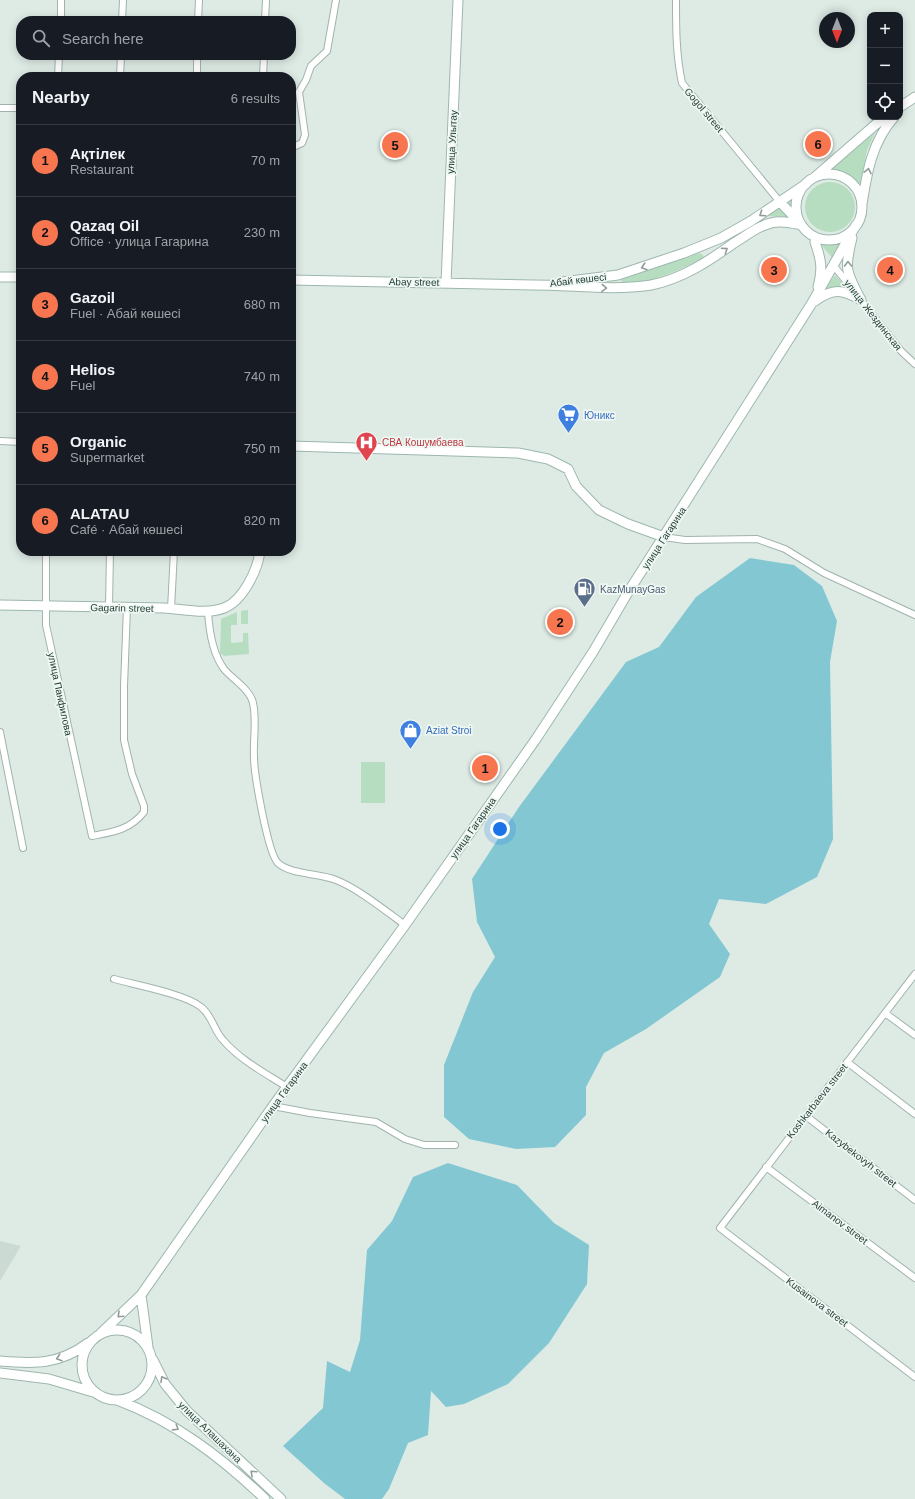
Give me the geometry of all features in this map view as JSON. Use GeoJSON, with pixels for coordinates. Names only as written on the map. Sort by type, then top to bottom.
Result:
{"type":"FeatureCollection","features":[{"type":"Feature","properties":{"kind":"main road","name":"улица Улытау"},"geometry":{"type":"LineString","coordinates":[[446,283],[458,0]]}},
{"type":"Feature","properties":{"kind":"main road"},"geometry":{"type":"LineString","coordinates":[[903,106],[915,97]]}},
{"type":"Feature","properties":{"kind":"main road"},"geometry":{"type":"LineString","coordinates":[[856,225],[849,233],[841,238],[832,240],[818,238],[803,228],[797,217],[796,204],[800,191],[806,184],[881,120]]}},
{"type":"Feature","properties":{"kind":"main road"},"geometry":{"type":"LineString","coordinates":[[861,300],[850,278],[847,264],[856,225],[860,217],[867,172],[873,152],[881,135],[892,120]]}},
{"type":"Feature","properties":{"kind":"main road"},"geometry":{"type":"LineString","coordinates":[[814,178],[824,175],[833,175],[843,178],[851,183],[857,190],[861,200],[861,209]]}},
{"type":"Feature","properties":{"kind":"main road","name":"Абай көшесі"},"geometry":{"type":"LineString","coordinates":[[537,285],[588,280],[618,275],[721,238],[751,221],[806,184]]}},
{"type":"Feature","properties":{"kind":"main road"},"geometry":{"type":"LineString","coordinates":[[780,202],[834,266]]}},
{"type":"Feature","properties":{"kind":"main road","name":"Абай көшесі"},"geometry":{"type":"LineString","coordinates":[[537,285],[617,289],[653,284],[676,277],[702,266],[758,228],[772,222],[786,222],[803,228]]}},
{"type":"Feature","properties":{"kind":"main road","name":"улица Гагарина"},"geometry":{"type":"LineString","coordinates":[[96,1337],[141,1295],[273,1106],[405,925],[536,739],[593,652],[627,594],[812,303],[856,225]]}},
{"type":"Feature","properties":{"kind":"main road"},"geometry":{"type":"LineString","coordinates":[[812,303],[819,284],[821,270],[821,262],[815,242]]}},
{"type":"Feature","properties":{"kind":"main road"},"geometry":{"type":"LineString","coordinates":[[0,277],[16,277]]}},
{"type":"Feature","properties":{"kind":"main road","name":"Abay street"},"geometry":{"type":"LineString","coordinates":[[296,280],[537,285]]}},
{"type":"Feature","properties":{"kind":"main road"},"geometry":{"type":"LineString","coordinates":[[812,303],[824,294],[839,291],[850,293],[861,300]]}},
{"type":"Feature","properties":{"kind":"main road"},"geometry":{"type":"LineString","coordinates":[[296,446],[518,453],[548,459],[568,469],[576,486],[599,510],[628,524],[664,537]]}},
{"type":"Feature","properties":{"kind":"main road","name":"Gagarin street"},"geometry":{"type":"LineString","coordinates":[[0,605],[171,608],[208,611],[226,607],[240,596],[253,575],[259,556]]}},
{"type":"Feature","properties":{"kind":"main road"},"geometry":{"type":"LineString","coordinates":[[0,1373],[49,1380],[94,1392],[116,1400],[131,1397],[145,1386],[150,1378],[152,1370],[144,1324],[141,1295]]}},
{"type":"Feature","properties":{"kind":"main road"},"geometry":{"type":"LineString","coordinates":[[0,1361],[32,1364],[56,1359],[74,1353],[96,1337],[117,1330],[125,1331],[140,1338],[150,1353]]}},
{"type":"Feature","properties":{"kind":"main road"},"geometry":{"type":"LineString","coordinates":[[94,1392],[85,1379],[82,1366],[83,1354],[96,1337]]}},
{"type":"Feature","properties":{"kind":"main road","name":"улица Алашахана"},"geometry":{"type":"LineString","coordinates":[[150,1353],[165,1384],[187,1411],[281,1499]]}},
{"type":"Feature","properties":{"kind":"main road","name":"улица Алашахана"},"geometry":{"type":"LineString","coordinates":[[116,1400],[150,1413],[177,1428],[220,1460],[265,1499]]}},
{"type":"Feature","properties":{"kind":"street"},"geometry":{"type":"LineString","coordinates":[[60,16],[61,0]]}},
{"type":"Feature","properties":{"kind":"street"},"geometry":{"type":"LineString","coordinates":[[122,16],[123,0]]}},
{"type":"Feature","properties":{"kind":"street"},"geometry":{"type":"LineString","coordinates":[[198,0],[198,16]]}},
{"type":"Feature","properties":{"kind":"street"},"geometry":{"type":"LineString","coordinates":[[265,16],[266,0]]}},
{"type":"Feature","properties":{"kind":"street"},"geometry":{"type":"LineString","coordinates":[[296,146],[302,143],[305,135],[299,92],[306,80],[311,66],[327,51],[336,0]]}},
{"type":"Feature","properties":{"kind":"street","name":"Gogol street"},"geometry":{"type":"LineString","coordinates":[[676,0],[677,54],[682,83],[780,202]]}},
{"type":"Feature","properties":{"kind":"street"},"geometry":{"type":"LineString","coordinates":[[58,72],[59,60]]}},
{"type":"Feature","properties":{"kind":"street"},"geometry":{"type":"LineString","coordinates":[[120,72],[121,60]]}},
{"type":"Feature","properties":{"kind":"street"},"geometry":{"type":"LineString","coordinates":[[197,60],[197,72]]}},
{"type":"Feature","properties":{"kind":"street"},"geometry":{"type":"LineString","coordinates":[[264,60],[264,72]]}},
{"type":"Feature","properties":{"kind":"street"},"geometry":{"type":"LineString","coordinates":[[0,108],[16,108]]}},
{"type":"Feature","properties":{"kind":"street","name":"улица Жездинская"},"geometry":{"type":"LineString","coordinates":[[834,266],[901,351],[915,364]]}},
{"type":"Feature","properties":{"kind":"street"},"geometry":{"type":"LineString","coordinates":[[0,441],[16,442]]}},
{"type":"Feature","properties":{"kind":"street"},"geometry":{"type":"LineString","coordinates":[[664,537],[685,540],[757,539],[785,549],[824,573],[915,615]]}},
{"type":"Feature","properties":{"kind":"street","name":"улица Панфилова"},"geometry":{"type":"LineString","coordinates":[[46,556],[46,625],[92,836],[116,832],[126,827],[144,812],[144,806],[132,774],[124,740],[124,686],[128,608]]}},
{"type":"Feature","properties":{"kind":"street"},"geometry":{"type":"LineString","coordinates":[[109,607],[110,556]]}},
{"type":"Feature","properties":{"kind":"street"},"geometry":{"type":"LineString","coordinates":[[171,608],[174,556]]}},
{"type":"Feature","properties":{"kind":"street"},"geometry":{"type":"LineString","coordinates":[[208,611],[213,642],[219,661],[225,670],[246,691],[253,701],[255,718],[254,759],[265,827],[274,858],[284,867],[330,877],[348,885],[405,925]]}},
{"type":"Feature","properties":{"kind":"street"},"geometry":{"type":"LineString","coordinates":[[0,732],[23,848]]}},
{"type":"Feature","properties":{"kind":"street","name":"Koshkarbaeva street"},"geometry":{"type":"LineString","coordinates":[[720,1228],[915,974]]}},
{"type":"Feature","properties":{"kind":"street"},"geometry":{"type":"LineString","coordinates":[[114,979],[182,997],[202,1007],[208,1015],[218,1035],[229,1047],[242,1058],[287,1087]]}},
{"type":"Feature","properties":{"kind":"street"},"geometry":{"type":"LineString","coordinates":[[885,1013],[915,1035]]}},
{"type":"Feature","properties":{"kind":"street"},"geometry":{"type":"LineString","coordinates":[[847,1062],[915,1114]]}},
{"type":"Feature","properties":{"kind":"street"},"geometry":{"type":"LineString","coordinates":[[273,1106],[310,1113],[376,1122],[405,1138],[424,1145],[455,1145]]}},
{"type":"Feature","properties":{"kind":"street","name":"Kazybekovyh street"},"geometry":{"type":"LineString","coordinates":[[806,1116],[915,1200]]}},
{"type":"Feature","properties":{"kind":"street","name":"Aimanov street"},"geometry":{"type":"LineString","coordinates":[[766,1167],[915,1278]]}},
{"type":"Feature","properties":{"kind":"street","name":"Kusainova street"},"geometry":{"type":"LineString","coordinates":[[720,1228],[915,1376]]}},
{"type":"Feature","properties":{"kind":"shaded area"},"geometry":{"type":"Polygon","coordinates":[[[0,1241],[21,1246],[0,1281],[0,1241]]]}},
{"type":"Feature","properties":{"kind":"green space"},"geometry":{"type":"Polygon","coordinates":[[[875,133],[867,150],[860,186],[846,174],[828,170],[875,133]]]}},
{"type":"Feature","properties":{"kind":"green space"},"geometry":{"type":"Polygon","coordinates":[[[825,182],[835,182],[848,189],[855,202],[855,212],[848,225],[835,232],[825,232],[816,228],[809,221],[805,212],[805,202],[809,193],[816,186],[825,182]]]}},
{"type":"Feature","properties":{"kind":"green space"},"geometry":{"type":"Polygon","coordinates":[[[797,194],[795,212],[786,202],[797,194]]]}},
{"type":"Feature","properties":{"kind":"green space"},"geometry":{"type":"Polygon","coordinates":[[[780,207],[788,217],[767,216],[780,207]]]}},
{"type":"Feature","properties":{"kind":"green space"},"geometry":{"type":"Polygon","coordinates":[[[844,241],[833,259],[819,242],[837,242],[844,241]]]}},
{"type":"Feature","properties":{"kind":"green space"},"geometry":{"type":"Polygon","coordinates":[[[700,253],[704,258],[702,260],[666,275],[644,282],[623,283],[621,281],[622,279],[700,253]]]}},
{"type":"Feature","properties":{"kind":"green space"},"geometry":{"type":"Polygon","coordinates":[[[835,275],[846,287],[826,288],[835,275]]]}},
{"type":"Feature","properties":{"kind":"green space"},"geometry":{"type":"Polygon","coordinates":[[[248,610],[248,624],[241,624],[241,611],[248,610]]]}},
{"type":"Feature","properties":{"kind":"green space"},"geometry":{"type":"Polygon","coordinates":[[[237,612],[237,625],[231,625],[231,643],[243,642],[243,633],[248,633],[249,654],[224,656],[220,653],[221,619],[237,612]]]}},
{"type":"Feature","properties":{"kind":"green space"},"geometry":{"type":"Polygon","coordinates":[[[361,762],[385,762],[385,803],[361,803],[361,762]]]}},
{"type":"Feature","properties":{"kind":"water"},"geometry":{"type":"Polygon","coordinates":[[[750,558],[794,565],[822,586],[837,621],[830,662],[833,839],[817,877],[766,904],[719,899],[709,924],[730,954],[720,977],[646,1029],[604,1053],[586,1087],[586,1115],[555,1147],[516,1149],[469,1139],[444,1117],[444,1065],[473,992],[495,957],[477,922],[472,879],[519,807],[626,662],[659,647],[696,597],[750,558]]]}},
{"type":"Feature","properties":{"kind":"water"},"geometry":{"type":"Polygon","coordinates":[[[448,1163],[517,1185],[554,1223],[589,1245],[587,1284],[549,1343],[508,1384],[464,1404],[446,1407],[431,1391],[428,1435],[408,1443],[389,1489],[382,1499],[345,1499],[324,1483],[283,1446],[323,1408],[327,1361],[350,1372],[360,1340],[367,1250],[392,1221],[413,1177],[448,1163]]]}},
{"type":"Feature","properties":{"kind":"place","name":"ALATAU"},"geometry":{"type":"Point","coordinates":[818,144]}},
{"type":"Feature","properties":{"kind":"place","name":"Organic"},"geometry":{"type":"Point","coordinates":[395,145]}},
{"type":"Feature","properties":{"kind":"place","name":"Gazoil"},"geometry":{"type":"Point","coordinates":[774,270]}},
{"type":"Feature","properties":{"kind":"place","name":"Helios"},"geometry":{"type":"Point","coordinates":[890,270]}},
{"type":"Feature","properties":{"kind":"place","name":"Юникс"},"geometry":{"type":"Point","coordinates":[569,434]}},
{"type":"Feature","properties":{"kind":"place","name":"СВА Кошумбаева"},"geometry":{"type":"Point","coordinates":[367,462]}},
{"type":"Feature","properties":{"kind":"place","name":"KazMunayGas"},"geometry":{"type":"Point","coordinates":[584,608]}},
{"type":"Feature","properties":{"kind":"place","name":"Qazaq Oil"},"geometry":{"type":"Point","coordinates":[560,622]}},
{"type":"Feature","properties":{"kind":"place","name":"Aziat Stroi"},"geometry":{"type":"Point","coordinates":[410,750]}},
{"type":"Feature","properties":{"kind":"place","name":"Ақтілек"},"geometry":{"type":"Point","coordinates":[485,768]}}]}
